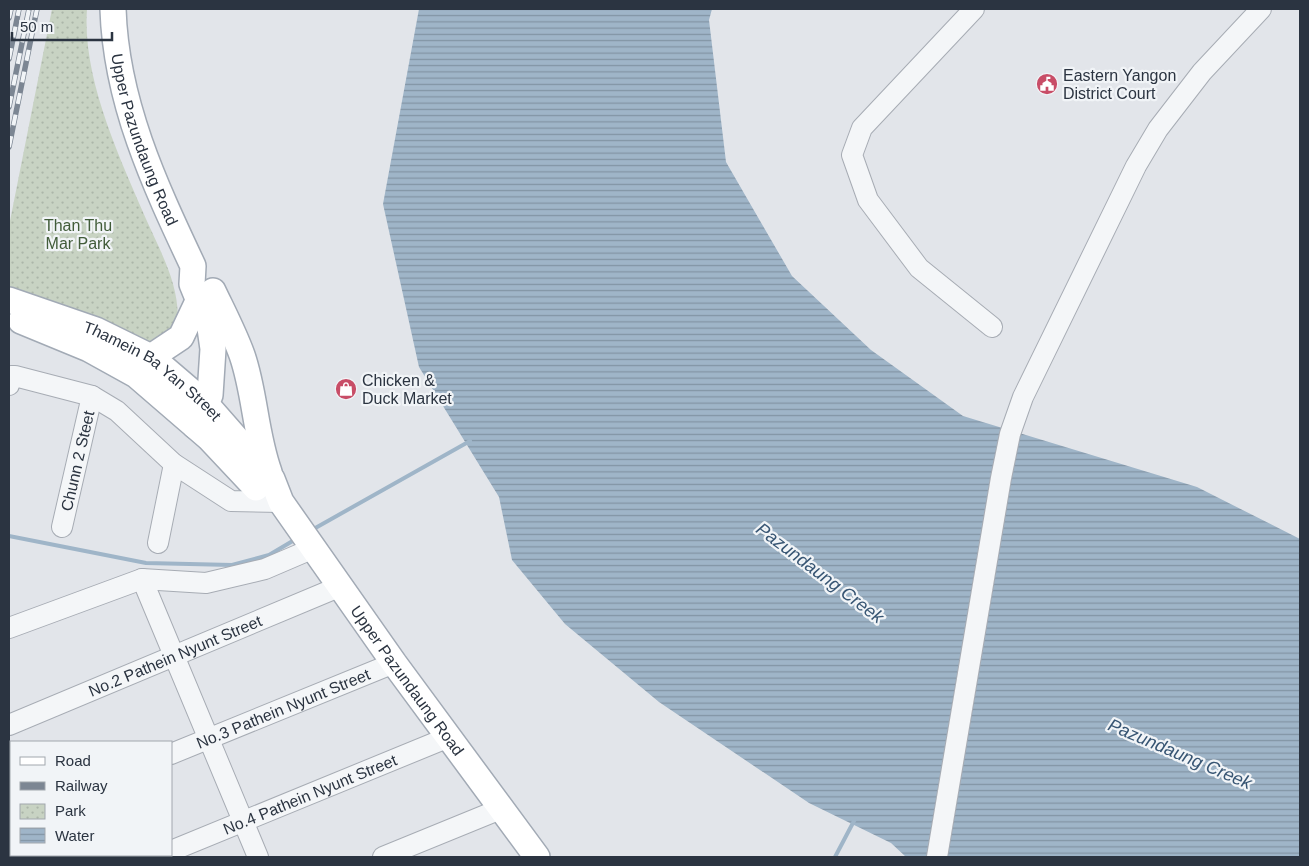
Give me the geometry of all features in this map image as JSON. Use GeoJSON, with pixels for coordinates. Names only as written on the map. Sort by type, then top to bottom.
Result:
{"type":"FeatureCollection","features":[{"type":"Feature","properties":{"kind":"main road","name":"Upper Pazundaung Road"},"geometry":{"type":"LineString","coordinates":[[113,9],[114,40],[123,93],[142,153],[192,266],[192,284],[210,328],[213,350],[207,422],[262,494],[281,502]]}},
{"type":"Feature","properties":{"kind":"main road","name":"Upper Pazundaung Road"},"geometry":{"type":"LineString","coordinates":[[192,266],[206,276],[242,355],[249,382],[260,446],[281,502],[394,663],[503,808],[537,857]]}},
{"type":"Feature","properties":{"kind":"main road"},"geometry":{"type":"LineString","coordinates":[[151,358],[181,337],[198,299]]}},
{"type":"Feature","properties":{"kind":"main road","name":"Thamein Ba Yan Street"},"geometry":{"type":"LineString","coordinates":[[9,300],[92,339],[136,375],[207,422]]}},
{"type":"Feature","properties":{"kind":"main road","name":"Thamein Ba Yan Street"},"geometry":{"type":"LineString","coordinates":[[9,317],[92,339],[151,358],[207,422],[272,479]]}},
{"type":"Feature","properties":{"kind":"main road","name":"Upper Pazundaung Road"},"geometry":{"type":"LineString","coordinates":[[207,422],[231,371],[229,328]]}},
{"type":"Feature","properties":{"kind":"street"},"geometry":{"type":"LineString","coordinates":[[974,9],[862,128],[852,155],[868,200],[918,268],[992,327]]}},
{"type":"Feature","properties":{"kind":"street"},"geometry":{"type":"LineString","coordinates":[[937,857],[992,524],[1010,434],[1023,396],[1136,166],[1158,130],[1202,72],[1261,9]]}},
{"type":"Feature","properties":{"kind":"street"},"geometry":{"type":"LineString","coordinates":[[9,385],[11,376],[15,376],[92,396],[117,411],[174,464],[231,501],[281,502]]}},
{"type":"Feature","properties":{"kind":"street","name":"Chunn 2 Steet"},"geometry":{"type":"LineString","coordinates":[[62,527],[92,396]]}},
{"type":"Feature","properties":{"kind":"street"},"geometry":{"type":"LineString","coordinates":[[158,543],[174,464]]}},
{"type":"Feature","properties":{"kind":"street"},"geometry":{"type":"LineString","coordinates":[[9,628],[142,579],[206,583],[265,570],[314,548]]}},
{"type":"Feature","properties":{"kind":"street"},"geometry":{"type":"LineString","coordinates":[[142,579],[258,857]]}},
{"type":"Feature","properties":{"kind":"street","name":"No.2 Pathein Nyunt Street"},"geometry":{"type":"LineString","coordinates":[[9,725],[340,586]]}},
{"type":"Feature","properties":{"kind":"street","name":"No.3 Pathein Nyunt Street"},"geometry":{"type":"LineString","coordinates":[[172,754],[394,663]]}},
{"type":"Feature","properties":{"kind":"street","name":"No.4 Pathein Nyunt Street"},"geometry":{"type":"LineString","coordinates":[[172,850],[449,737]]}},
{"type":"Feature","properties":{"kind":"street"},"geometry":{"type":"LineString","coordinates":[[383,857],[503,808]]}},
{"type":"Feature","properties":{"kind":"green space","name":"Than Thu Mar Park"},"geometry":{"type":"Polygon","coordinates":[[[52,9],[87,9],[90,62],[104,116],[164,258],[173,285],[178,313],[177,327],[154,344],[72,308],[9,287],[9,226],[52,9]]]}},
{"type":"Feature","properties":{"kind":"water","name":"Pazundaung Creek"},"geometry":{"type":"Polygon","coordinates":[[[419,9],[712,9],[709,20],[726,162],[792,276],[871,350],[963,416],[1197,487],[1300,539],[1300,857],[906,857],[891,843],[809,803],[659,702],[565,624],[512,560],[499,497],[419,367],[383,204],[419,9]]]}},
{"type":"Feature","properties":{"kind":"waterway"},"geometry":{"type":"LineString","coordinates":[[310,531],[470,441]]}},
{"type":"Feature","properties":{"kind":"waterway"},"geometry":{"type":"LineString","coordinates":[[9,536],[146,563],[232,565],[269,555],[296,539]]}},
{"type":"Feature","properties":{"kind":"waterway"},"geometry":{"type":"LineString","coordinates":[[835,857],[855,819]]}},
{"type":"Feature","properties":{"kind":"railway"},"geometry":{"type":"LineString","coordinates":[[9,18],[11,9]]}},
{"type":"Feature","properties":{"kind":"railway"},"geometry":{"type":"LineString","coordinates":[[9,59],[19,9]]}},
{"type":"Feature","properties":{"kind":"railway"},"geometry":{"type":"LineString","coordinates":[[9,107],[29,9]]}},
{"type":"Feature","properties":{"kind":"railway"},"geometry":{"type":"LineString","coordinates":[[9,147],[37,9]]}},
{"type":"Feature","properties":{"kind":"place","name":"Eastern Yangon District Court"},"geometry":{"type":"Point","coordinates":[1047,84]}},
{"type":"Feature","properties":{"kind":"place","name":"Chicken & Duck Market"},"geometry":{"type":"Point","coordinates":[346,389]}}]}
